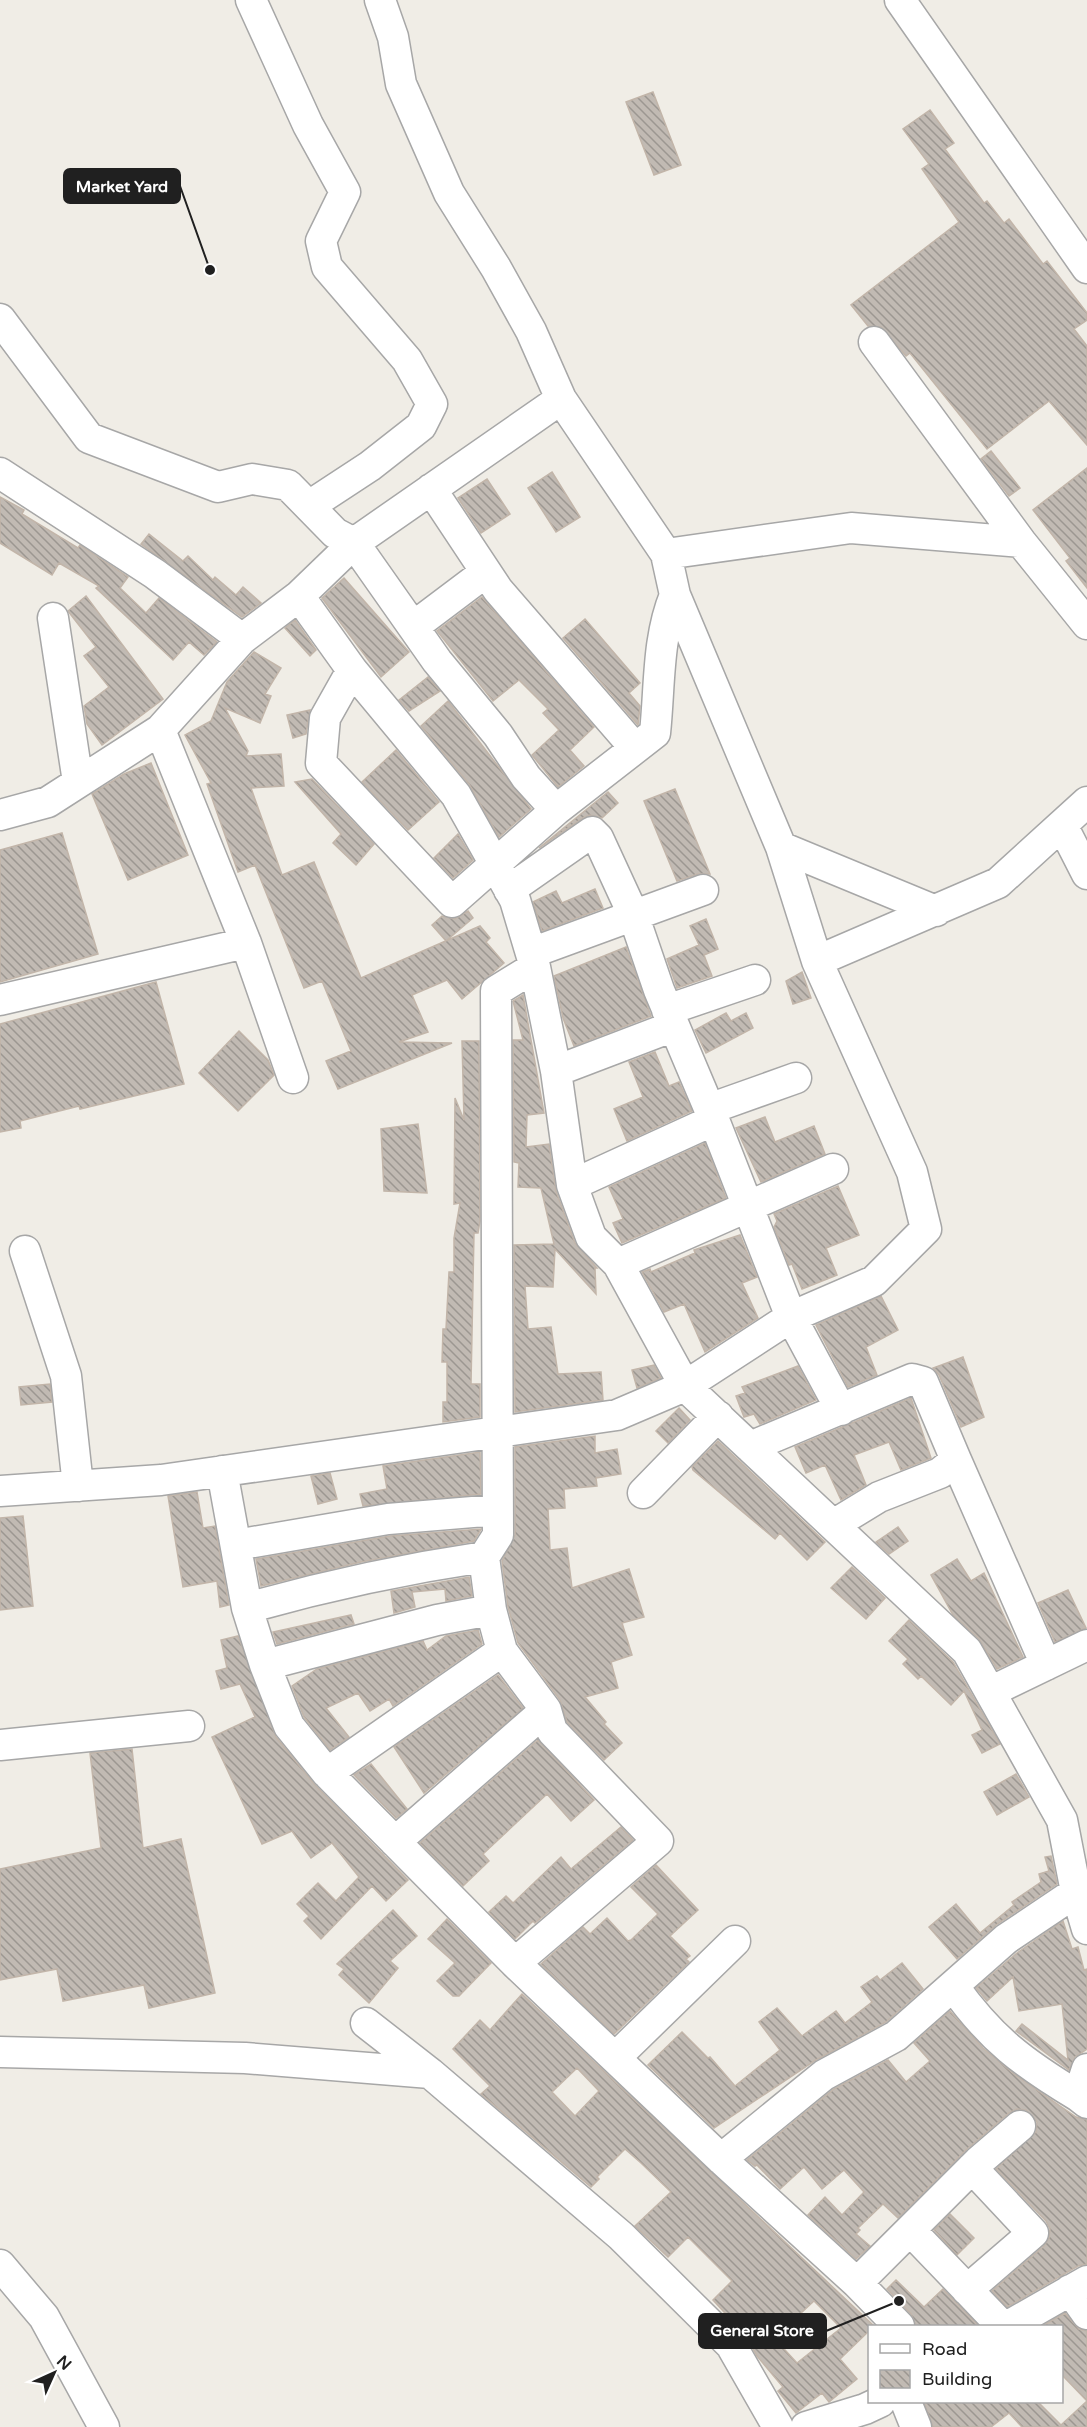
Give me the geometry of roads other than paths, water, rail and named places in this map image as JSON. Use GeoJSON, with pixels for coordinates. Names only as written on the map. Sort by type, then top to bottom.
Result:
{"type":"FeatureCollection","features":[{"type":"Feature","properties":{"kind":"street"},"geometry":{"type":"LineString","coordinates":[[251,0],[308,125],[345,192],[321,241],[327,267],[407,360],[432,404],[421,426],[370,466],[309,506]]}},
{"type":"Feature","properties":{"kind":"street"},"geometry":{"type":"LineString","coordinates":[[0,1491],[161,1480],[617,1415],[685,1386],[791,1317],[874,1281],[926,1229],[912,1172],[817,961],[781,847],[675,595],[666,554],[561,399],[531,331],[496,268],[449,193],[401,84],[393,37],[380,0]]}},
{"type":"Feature","properties":{"kind":"street"},"geometry":{"type":"LineString","coordinates":[[900,0],[1087,268]]}},
{"type":"Feature","properties":{"kind":"street"},"geometry":{"type":"LineString","coordinates":[[0,319],[89,438],[218,487],[252,479],[288,484],[335,533],[354,543],[437,661],[498,735],[525,777],[556,810]]}},
{"type":"Feature","properties":{"kind":"street"},"geometry":{"type":"LineString","coordinates":[[874,342],[1021,542],[1087,624]]}},
{"type":"Feature","properties":{"kind":"street"},"geometry":{"type":"LineString","coordinates":[[0,815],[48,802],[160,730],[242,639],[299,596],[354,543],[561,399]]}},
{"type":"Feature","properties":{"kind":"street"},"geometry":{"type":"LineString","coordinates":[[0,473],[155,574],[242,639]]}},
{"type":"Feature","properties":{"kind":"street"},"geometry":{"type":"LineString","coordinates":[[431,489],[498,590],[635,748]]}},
{"type":"Feature","properties":{"kind":"street"},"geometry":{"type":"LineString","coordinates":[[666,554],[851,528],[1021,542]]}},
{"type":"Feature","properties":{"kind":"street"},"geometry":{"type":"LineString","coordinates":[[413,627],[486,572]]}},
{"type":"Feature","properties":{"kind":"street"},"geometry":{"type":"LineString","coordinates":[[503,877],[556,810],[655,733],[660,648],[668,612],[675,595]]}},
{"type":"Feature","properties":{"kind":"street"},"geometry":{"type":"LineString","coordinates":[[299,596],[352,670],[456,795],[503,877],[533,960],[556,1071],[572,1185],[591,1237],[618,1264],[685,1386],[967,1651],[1062,1820],[1076,1892],[1087,1929]]}},
{"type":"Feature","properties":{"kind":"street"},"geometry":{"type":"LineString","coordinates":[[53,618],[78,782]]}},
{"type":"Feature","properties":{"kind":"street"},"geometry":{"type":"LineString","coordinates":[[352,670],[325,718],[321,763],[452,902],[592,832],[604,847],[633,914],[670,1018],[712,1115],[791,1317],[841,1410]]}},
{"type":"Feature","properties":{"kind":"street"},"geometry":{"type":"LineString","coordinates":[[160,730],[246,943],[293,1078]]}},
{"type":"Feature","properties":{"kind":"street"},"geometry":{"type":"LineString","coordinates":[[817,961],[998,883],[1087,802]]}},
{"type":"Feature","properties":{"kind":"street"},"geometry":{"type":"LineString","coordinates":[[1062,825],[1087,874]]}},
{"type":"Feature","properties":{"kind":"street"},"geometry":{"type":"LineString","coordinates":[[781,847],[936,911]]}},
{"type":"Feature","properties":{"kind":"street"},"geometry":{"type":"LineString","coordinates":[[515,1963],[658,1841],[552,1731],[546,1710],[502,1652],[491,1610],[484,1557],[498,1535],[496,991],[533,960],[633,914],[703,890]]}},
{"type":"Feature","properties":{"kind":"street"},"geometry":{"type":"LineString","coordinates":[[0,1000],[246,943]]}},
{"type":"Feature","properties":{"kind":"street"},"geometry":{"type":"LineString","coordinates":[[556,1071],[755,980]]}},
{"type":"Feature","properties":{"kind":"street"},"geometry":{"type":"LineString","coordinates":[[572,1185],[712,1115],[796,1078]]}},
{"type":"Feature","properties":{"kind":"street"},"geometry":{"type":"LineString","coordinates":[[618,1264],[833,1169]]}},
{"type":"Feature","properties":{"kind":"street"},"geometry":{"type":"LineString","coordinates":[[25,1251],[66,1376],[78,1486]]}},
{"type":"Feature","properties":{"kind":"street"},"geometry":{"type":"LineString","coordinates":[[750,1447],[917,1378],[923,1382],[1046,1665]]}},
{"type":"Feature","properties":{"kind":"street"},"geometry":{"type":"LineString","coordinates":[[643,1493],[718,1416]]}},
{"type":"Feature","properties":{"kind":"street"},"geometry":{"type":"LineString","coordinates":[[833,1525],[879,1497],[940,1473],[956,1460]]}},
{"type":"Feature","properties":{"kind":"street"},"geometry":{"type":"LineString","coordinates":[[222,1471],[247,1608],[264,1665],[289,1726],[327,1773],[515,1963],[898,2325]]}},
{"type":"Feature","properties":{"kind":"street"},"geometry":{"type":"LineString","coordinates":[[236,1545],[388,1519],[497,1510]]}},
{"type":"Feature","properties":{"kind":"street"},"geometry":{"type":"LineString","coordinates":[[247,1608],[326,1585],[412,1567],[484,1557]]}},
{"type":"Feature","properties":{"kind":"street"},"geometry":{"type":"LineString","coordinates":[[264,1665],[437,1620],[491,1610]]}},
{"type":"Feature","properties":{"kind":"street"},"geometry":{"type":"LineString","coordinates":[[990,1692],[1086,1647]]}},
{"type":"Feature","properties":{"kind":"street"},"geometry":{"type":"LineString","coordinates":[[327,1773],[502,1652]]}},
{"type":"Feature","properties":{"kind":"street"},"geometry":{"type":"LineString","coordinates":[[395,1842],[546,1710]]}},
{"type":"Feature","properties":{"kind":"street"},"geometry":{"type":"LineString","coordinates":[[0,1745],[189,1726]]}},
{"type":"Feature","properties":{"kind":"street"},"geometry":{"type":"LineString","coordinates":[[721,2159],[824,2075],[896,2036],[1006,1939],[1076,1892]]}},
{"type":"Feature","properties":{"kind":"street"},"geometry":{"type":"LineString","coordinates":[[615,2058],[735,1941]]}},
{"type":"Feature","properties":{"kind":"street"},"geometry":{"type":"LineString","coordinates":[[954,1987],[973,2013],[1007,2050],[1084,2089]]}},
{"type":"Feature","properties":{"kind":"street"},"geometry":{"type":"LineString","coordinates":[[366,2023],[430,2073],[621,2236],[731,2345],[778,2427]]}},
{"type":"Feature","properties":{"kind":"street"},"geometry":{"type":"LineString","coordinates":[[0,2052],[245,2058],[430,2073]]}},
{"type":"Feature","properties":{"kind":"street"},"geometry":{"type":"LineString","coordinates":[[856,2283],[972,2168],[1020,2126]]}},
{"type":"Feature","properties":{"kind":"street"},"geometry":{"type":"LineString","coordinates":[[967,2290],[1033,2233],[972,2168]]}},
{"type":"Feature","properties":{"kind":"street"},"geometry":{"type":"LineString","coordinates":[[910,2230],[1001,2325]]}},
{"type":"Feature","properties":{"kind":"street"},"geometry":{"type":"LineString","coordinates":[[0,2265],[44,2316],[104,2427]]}},
{"type":"Feature","properties":{"kind":"street"},"geometry":{"type":"LineString","coordinates":[[1010,2325],[1081,2295]]}},
{"type":"Feature","properties":{"kind":"street"},"geometry":{"type":"LineString","coordinates":[[806,2427],[878,2403]]}},
{"type":"Feature","properties":{"kind":"street"},"geometry":{"type":"LineString","coordinates":[[906,2403],[916,2427]]}},
{"type":"Feature","properties":{"kind":"place","name":"Market Yard"},"geometry":{"type":"Point","coordinates":[210,270]}},
{"type":"Feature","properties":{"kind":"place","name":"General Store"},"geometry":{"type":"Point","coordinates":[899,2301]}}]}
